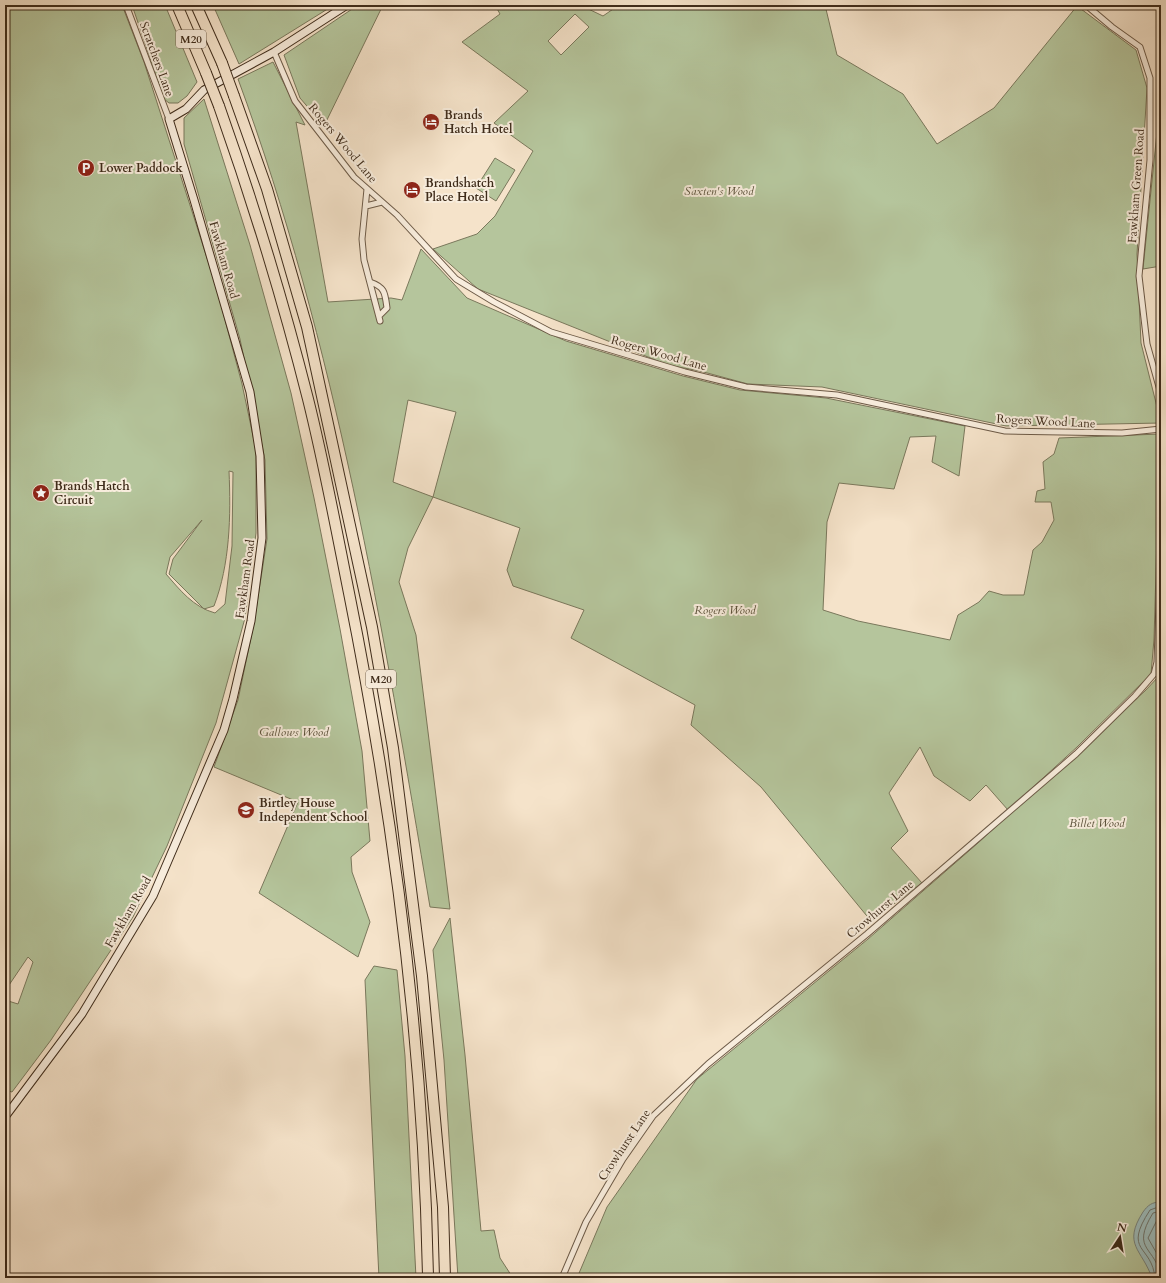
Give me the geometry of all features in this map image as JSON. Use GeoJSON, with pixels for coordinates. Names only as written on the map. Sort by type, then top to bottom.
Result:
{"type":"FeatureCollection","features":[{"type":"Feature","properties":{"kind":"highway","name":"M20"},"geometry":{"type":"LineString","coordinates":[[177,5],[219,106],[251,198],[308,400],[330,496],[366,679],[392,841],[408,975],[423,1138],[428,1278]]}},
{"type":"Feature","properties":{"kind":"highway","name":"M20"},"geometry":{"type":"LineString","coordinates":[[196,5],[222,63],[267,189],[307,326],[372,627],[393,748],[422,976],[443,1207],[445,1278]]}},
{"type":"Feature","properties":{"kind":"street","name":"Scratchers Lane"},"geometry":{"type":"LineString","coordinates":[[126,5],[169,120]]}},
{"type":"Feature","properties":{"kind":"street"},"geometry":{"type":"LineString","coordinates":[[169,120],[186,109],[204,90],[274,52],[347,5]]}},
{"type":"Feature","properties":{"kind":"street","name":"Fawkham Green Road"},"geometry":{"type":"LineString","coordinates":[[1086,5],[1112,27],[1140,47],[1150,78],[1150,160],[1139,276],[1147,344],[1161,394]]}},
{"type":"Feature","properties":{"kind":"street","name":"Rogers Wood Lane"},"geometry":{"type":"LineString","coordinates":[[274,52],[295,101],[354,177],[397,215],[456,279],[494,302],[552,332],[685,372],[746,387],[837,395],[1004,431],[1122,433],[1161,429]]}},
{"type":"Feature","properties":{"kind":"street","name":"Fawkham Road"},"geometry":{"type":"LineString","coordinates":[[5,1117],[82,1014],[153,896],[224,730],[233,699],[251,621],[262,538],[260,456],[250,392],[199,215],[169,120]]}},
{"type":"Feature","properties":{"kind":"street"},"geometry":{"type":"LineString","coordinates":[[367,189],[362,239],[364,260],[370,282],[380,318],[387,308],[385,295],[380,285],[370,282]]}},
{"type":"Feature","properties":{"kind":"street"},"geometry":{"type":"LineString","coordinates":[[366,206],[382,202]]}},
{"type":"Feature","properties":{"kind":"street","name":"Crowhurst Lane"},"geometry":{"type":"LineString","coordinates":[[562,1278],[586,1222],[623,1159],[653,1116],[708,1064],[867,934],[1076,754],[1135,696],[1154,674],[1158,649],[1161,541]]}},
{"type":"Feature","properties":{"kind":"green space","name":"Brands Hatch Circuit"},"geometry":{"type":"Polygon","coordinates":[[[5,5],[122,5],[144,62],[216,286],[242,384],[256,450],[256,533],[245,618],[216,723],[167,846],[133,917],[51,1040],[12,1092],[5,1090],[5,1000],[18,1004],[33,962],[28,957],[5,991],[5,5]],[[229,471],[230,505],[228,540],[223,574],[214,606],[204,609],[215,613],[225,604],[232,546],[233,472],[229,471]],[[202,520],[170,557],[166,574],[176,586],[203,608],[169,574],[173,559],[202,520]]]}},
{"type":"Feature","properties":{"kind":"green space"},"geometry":{"type":"Polygon","coordinates":[[[132,5],[165,5],[197,82],[187,96],[178,103],[169,103],[164,99],[132,5]]]}},
{"type":"Feature","properties":{"kind":"green space"},"geometry":{"type":"Polygon","coordinates":[[[213,5],[334,5],[239,64],[213,5]]]}},
{"type":"Feature","properties":{"kind":"green space"},"geometry":{"type":"Polygon","coordinates":[[[358,5],[383,5],[324,126],[300,98],[284,55],[358,5]]]}},
{"type":"Feature","properties":{"kind":"green space","name":"Saxten's Wood"},"geometry":{"type":"Polygon","coordinates":[[[495,5],[580,5],[603,16],[619,5],[825,5],[837,55],[903,94],[937,144],[994,108],[1077,6],[1136,50],[1147,88],[1137,254],[1141,343],[1161,423],[1006,426],[822,387],[748,384],[700,371],[668,365],[478,289],[433,249],[477,234],[495,216],[533,151],[494,123],[528,91],[462,42],[500,14],[495,5]],[[575,14],[548,41],[561,55],[589,27],[575,14]]]}},
{"type":"Feature","properties":{"kind":"green space","name":"Rogers Wood"},"geometry":{"type":"Polygon","coordinates":[[[273,62],[305,125],[296,122],[328,302],[391,298],[402,300],[421,249],[467,298],[566,341],[683,376],[740,390],[826,398],[965,426],[959,476],[932,462],[936,436],[910,437],[894,489],[839,483],[827,522],[823,610],[858,621],[950,640],[958,615],[979,602],[989,591],[1003,595],[1024,595],[1033,550],[1042,542],[1054,520],[1051,502],[1035,502],[1037,491],[1045,489],[1043,462],[1054,454],[1059,438],[1160,434],[1154,639],[1151,674],[1077,747],[1008,810],[986,785],[970,801],[934,776],[920,747],[889,793],[908,831],[891,848],[922,883],[871,921],[761,787],[691,725],[695,705],[571,638],[584,610],[513,586],[507,570],[520,528],[433,497],[408,548],[399,582],[416,635],[450,909],[430,907],[394,698],[374,593],[353,488],[329,384],[303,281],[272,179],[238,79],[273,62]],[[408,400],[393,482],[433,497],[456,412],[408,400]]]}},
{"type":"Feature","properties":{"kind":"green space","name":"Gallows Wood"},"geometry":{"type":"Polygon","coordinates":[[[204,99],[250,245],[291,393],[340,629],[362,751],[370,841],[351,857],[352,872],[370,922],[358,957],[259,893],[298,802],[214,767],[238,700],[254,623],[267,539],[265,460],[240,339],[184,144],[184,118],[204,99]]]}},
{"type":"Feature","properties":{"kind":"green space"},"geometry":{"type":"Polygon","coordinates":[[[1157,132],[1161,143],[1161,266],[1143,269],[1157,132]]]}},
{"type":"Feature","properties":{"kind":"green space"},"geometry":{"type":"Polygon","coordinates":[[[495,158],[515,170],[496,201],[476,188],[495,158]]]}},
{"type":"Feature","properties":{"kind":"green space","name":"Billet Wood"},"geometry":{"type":"Polygon","coordinates":[[[1161,635],[1161,1278],[577,1278],[607,1207],[697,1079],[868,939],[978,843],[1145,691],[1159,676],[1161,635]]]}},
{"type":"Feature","properties":{"kind":"green space"},"geometry":{"type":"Polygon","coordinates":[[[450,918],[465,1055],[481,1231],[494,1230],[500,1258],[513,1278],[458,1278],[444,1060],[433,950],[450,918]]]}},
{"type":"Feature","properties":{"kind":"green space"},"geometry":{"type":"Polygon","coordinates":[[[374,966],[397,970],[405,1056],[416,1278],[379,1278],[365,980],[374,966]]]}},
{"type":"Feature","properties":{"kind":"water"},"geometry":{"type":"Polygon","coordinates":[[[1161,1202],[1161,1278],[1152,1278],[1136,1246],[1134,1232],[1137,1223],[1147,1207],[1150,1204],[1161,1202]]]}},
{"type":"Feature","properties":{"kind":"place","name":"Brands Hatch Hotel"},"geometry":{"type":"Point","coordinates":[431,122]}},
{"type":"Feature","properties":{"kind":"place","name":"Lower Paddock"},"geometry":{"type":"Point","coordinates":[86,168]}},
{"type":"Feature","properties":{"kind":"place","name":"Brandshatch Place Hotel"},"geometry":{"type":"Point","coordinates":[412,190]}},
{"type":"Feature","properties":{"kind":"place","name":"Brands Hatch Circuit"},"geometry":{"type":"Point","coordinates":[41,493]}},
{"type":"Feature","properties":{"kind":"place","name":"Birtley House Independent School"},"geometry":{"type":"Point","coordinates":[246,810]}}]}
